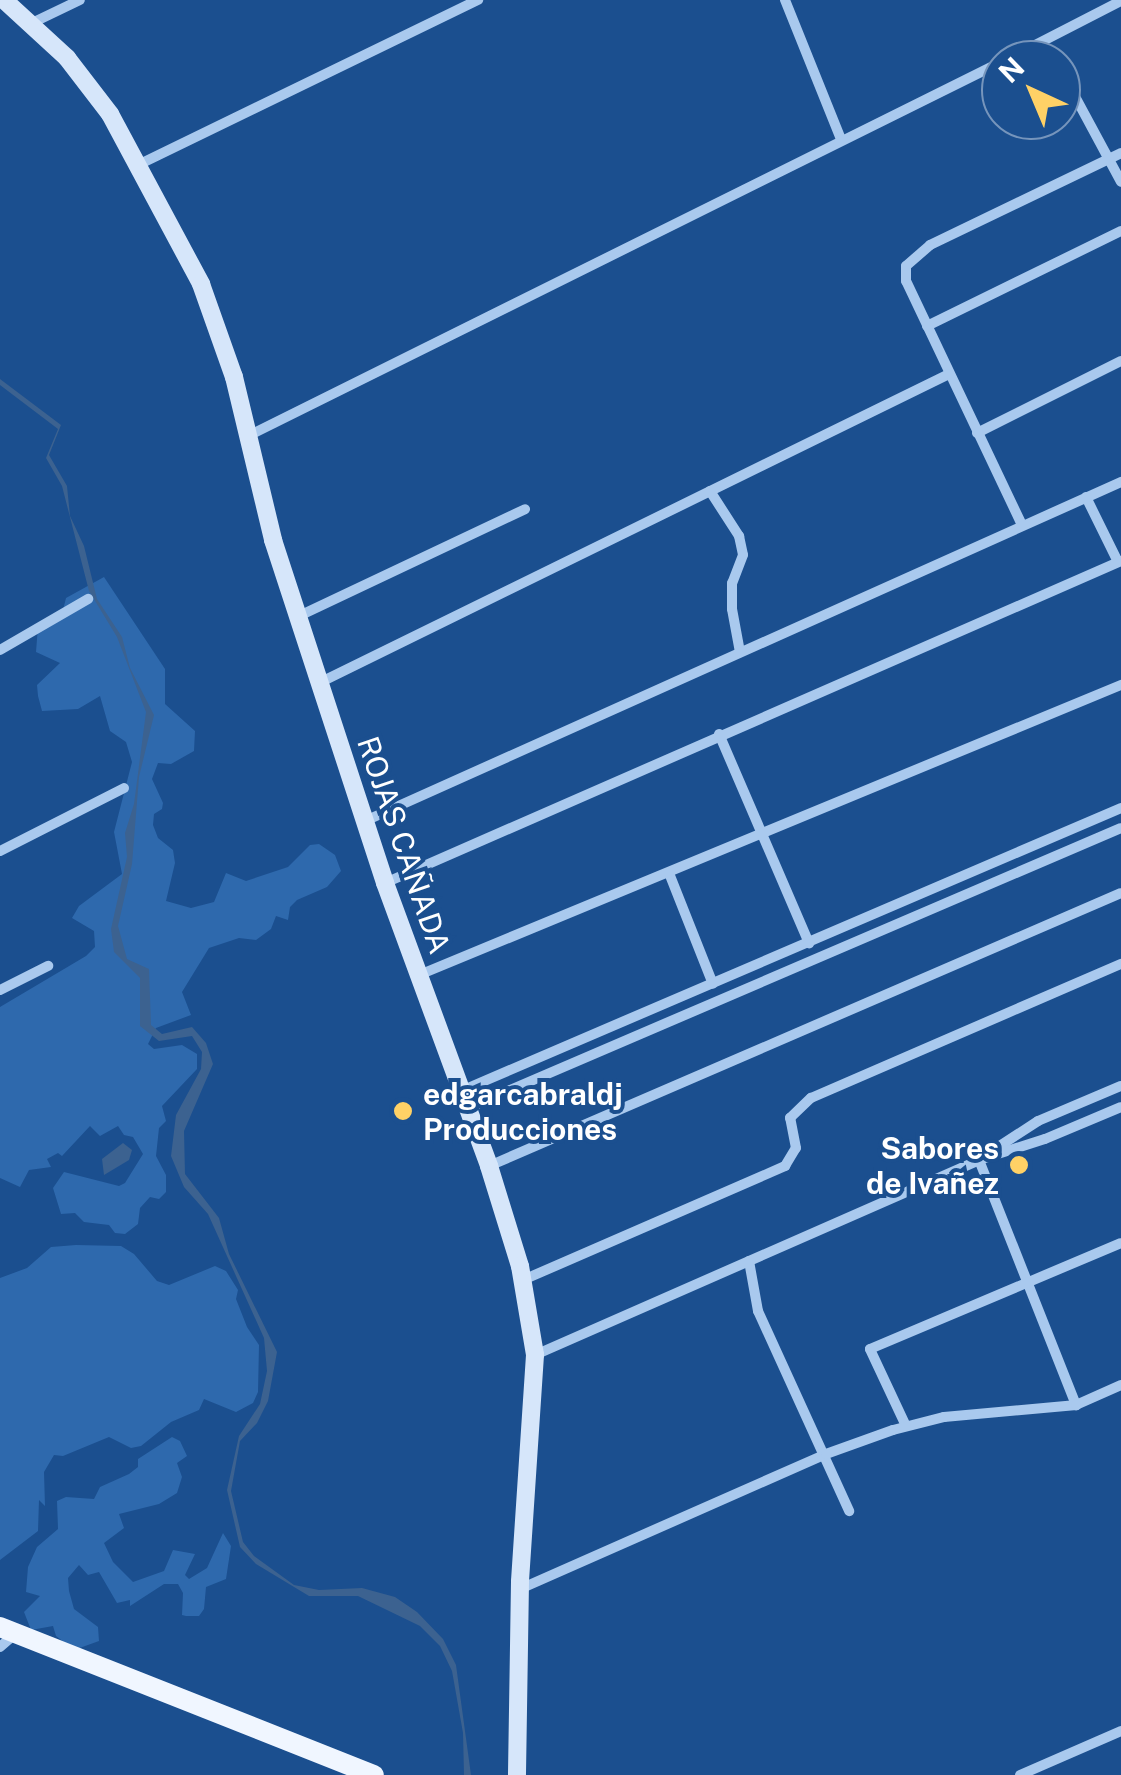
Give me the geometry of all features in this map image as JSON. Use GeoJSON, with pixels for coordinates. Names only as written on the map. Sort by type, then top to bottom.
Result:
{"type":"FeatureCollection","features":[{"type":"Feature","properties":{"kind":"main road","name":"ROJAS CAÑADA"},"geometry":{"type":"LineString","coordinates":[[4,0],[32,23],[88,82],[140,164],[201,284],[234,376],[273,540],[385,883],[489,1166],[523,1280],[534,1354],[520,1589],[517,1775]]}},
{"type":"Feature","properties":{"kind":"main road"},"geometry":{"type":"LineString","coordinates":[[5,1636],[374,1775]]}},
{"type":"Feature","properties":{"kind":"street"},"geometry":{"type":"LineString","coordinates":[[32,23],[80,0]]}},
{"type":"Feature","properties":{"kind":"street"},"geometry":{"type":"LineString","coordinates":[[140,164],[478,0]]}},
{"type":"Feature","properties":{"kind":"street"},"geometry":{"type":"LineString","coordinates":[[785,0],[842,139]]}},
{"type":"Feature","properties":{"kind":"street"},"geometry":{"type":"LineString","coordinates":[[1044,40],[1121,1]]}},
{"type":"Feature","properties":{"kind":"street"},"geometry":{"type":"LineString","coordinates":[[248,436],[981,72]]}},
{"type":"Feature","properties":{"kind":"street"},"geometry":{"type":"LineString","coordinates":[[1081,107],[1121,182]]}},
{"type":"Feature","properties":{"kind":"street"},"geometry":{"type":"LineString","coordinates":[[1022,525],[926,326],[906,281],[906,266],[930,245],[1121,153]]}},
{"type":"Feature","properties":{"kind":"street"},"geometry":{"type":"LineString","coordinates":[[926,326],[1121,232]]}},
{"type":"Feature","properties":{"kind":"street"},"geometry":{"type":"LineString","coordinates":[[977,432],[1121,362]]}},
{"type":"Feature","properties":{"kind":"street"},"geometry":{"type":"LineString","coordinates":[[321,682],[949,374]]}},
{"type":"Feature","properties":{"kind":"street"},"geometry":{"type":"LineString","coordinates":[[365,821],[1121,482]]}},
{"type":"Feature","properties":{"kind":"street"},"geometry":{"type":"LineString","coordinates":[[710,491],[739,536],[742,556],[732,583],[732,609],[740,652]]}},
{"type":"Feature","properties":{"kind":"street"},"geometry":{"type":"LineString","coordinates":[[385,883],[1120,561],[1086,497]]}},
{"type":"Feature","properties":{"kind":"street"},"geometry":{"type":"LineString","coordinates":[[299,616],[526,509]]}},
{"type":"Feature","properties":{"kind":"street"},"geometry":{"type":"LineString","coordinates":[[0,650],[88,599]]}},
{"type":"Feature","properties":{"kind":"street"},"geometry":{"type":"LineString","coordinates":[[418,975],[1121,685]]}},
{"type":"Feature","properties":{"kind":"street"},"geometry":{"type":"LineString","coordinates":[[718,734],[809,943]]}},
{"type":"Feature","properties":{"kind":"street"},"geometry":{"type":"LineString","coordinates":[[0,850],[124,788]]}},
{"type":"Feature","properties":{"kind":"street"},"geometry":{"type":"LineString","coordinates":[[464,1100],[713,984],[1121,808]]}},
{"type":"Feature","properties":{"kind":"street"},"geometry":{"type":"LineString","coordinates":[[464,1100],[1121,828]]}},
{"type":"Feature","properties":{"kind":"street"},"geometry":{"type":"LineString","coordinates":[[669,872],[713,984]]}},
{"type":"Feature","properties":{"kind":"street"},"geometry":{"type":"LineString","coordinates":[[489,1166],[1121,893]]}},
{"type":"Feature","properties":{"kind":"street"},"geometry":{"type":"LineString","coordinates":[[523,1280],[785,1166],[796,1148],[790,1118],[811,1098],[1121,964]]}},
{"type":"Feature","properties":{"kind":"street"},"geometry":{"type":"LineString","coordinates":[[0,990],[48,966]]}},
{"type":"Feature","properties":{"kind":"street"},"geometry":{"type":"LineString","coordinates":[[979,1160],[1038,1121],[1121,1086]]}},
{"type":"Feature","properties":{"kind":"street"},"geometry":{"type":"LineString","coordinates":[[534,1354],[979,1160],[1045,1139],[1121,1107]]}},
{"type":"Feature","properties":{"kind":"street"},"geometry":{"type":"LineString","coordinates":[[979,1160],[1076,1405]]}},
{"type":"Feature","properties":{"kind":"street"},"geometry":{"type":"LineString","coordinates":[[906,1426],[870,1349],[1121,1243]]}},
{"type":"Feature","properties":{"kind":"street"},"geometry":{"type":"LineString","coordinates":[[749,1260],[758,1311],[849,1511]]}},
{"type":"Feature","properties":{"kind":"street"},"geometry":{"type":"LineString","coordinates":[[520,1589],[826,1454],[906,1426],[944,1417],[1076,1405],[1121,1385]]}},
{"type":"Feature","properties":{"kind":"street"},"geometry":{"type":"LineString","coordinates":[[1020,1775],[1121,1731]]}},
{"type":"Feature","properties":{"kind":"shaded area"},"geometry":{"type":"Polygon","coordinates":[[[0,379],[61,425],[49,455],[67,486],[70,516],[84,546],[97,599],[122,637],[130,668],[154,715],[139,777],[132,864],[118,926],[127,959],[149,969],[151,1025],[162,1034],[192,1027],[206,1043],[213,1064],[184,1131],[185,1174],[219,1218],[229,1254],[277,1352],[268,1401],[257,1423],[240,1441],[231,1491],[243,1542],[254,1556],[294,1585],[319,1590],[362,1588],[395,1597],[417,1612],[443,1639],[456,1665],[471,1775],[464,1775],[463,1733],[452,1671],[440,1646],[420,1626],[358,1596],[309,1596],[256,1564],[240,1547],[227,1490],[239,1436],[260,1404],[267,1371],[264,1338],[208,1214],[184,1187],[171,1156],[176,1115],[201,1069],[202,1052],[192,1036],[159,1041],[140,1026],[140,978],[114,952],[111,929],[127,857],[125,833],[134,804],[146,712],[117,637],[89,591],[62,486],[46,458],[58,429],[0,385],[0,379]]]}},
{"type":"Feature","properties":{"kind":"shaded area"},"geometry":{"type":"Polygon","coordinates":[[[104,577],[165,669],[165,704],[195,731],[194,751],[171,764],[158,763],[152,779],[163,803],[162,809],[154,814],[153,825],[158,838],[173,850],[175,863],[166,901],[191,908],[214,902],[226,873],[246,881],[288,867],[310,845],[319,844],[335,855],[341,871],[327,887],[297,900],[290,907],[288,920],[276,916],[271,929],[256,940],[239,938],[209,948],[182,992],[191,1015],[156,1028],[148,1044],[154,1049],[182,1045],[197,1054],[197,1069],[162,1106],[166,1121],[159,1128],[156,1156],[166,1175],[166,1192],[159,1199],[150,1197],[140,1208],[138,1224],[125,1234],[115,1233],[109,1225],[84,1222],[75,1213],[61,1214],[53,1188],[64,1172],[119,1186],[125,1183],[143,1154],[133,1137],[124,1135],[118,1126],[100,1136],[90,1126],[62,1156],[58,1153],[47,1159],[51,1167],[29,1170],[20,1187],[0,1178],[0,1007],[95,947],[94,931],[72,918],[79,906],[122,874],[114,832],[132,762],[126,742],[110,731],[100,696],[78,709],[42,711],[37,685],[60,663],[36,652],[38,626],[63,610],[66,598],[104,577]]]}},
{"type":"Feature","properties":{"kind":"shaded area"},"geometry":{"type":"Polygon","coordinates":[[[123,1143],[132,1150],[129,1160],[104,1175],[102,1159],[123,1143]]]}},
{"type":"Feature","properties":{"kind":"shaded area"},"geometry":{"type":"Polygon","coordinates":[[[121,1246],[134,1254],[157,1281],[169,1285],[215,1266],[226,1271],[238,1290],[236,1299],[247,1327],[259,1345],[258,1392],[253,1403],[236,1412],[204,1399],[199,1410],[171,1422],[141,1446],[131,1448],[109,1437],[63,1456],[54,1455],[44,1472],[45,1506],[39,1500],[38,1531],[0,1560],[0,1278],[27,1268],[51,1247],[121,1246]]]}},
{"type":"Feature","properties":{"kind":"shaded area"},"geometry":{"type":"Polygon","coordinates":[[[172,1437],[180,1441],[187,1456],[177,1463],[182,1477],[177,1493],[159,1504],[119,1514],[124,1528],[104,1543],[113,1562],[133,1582],[164,1571],[173,1550],[195,1554],[185,1575],[189,1579],[207,1568],[223,1533],[231,1546],[226,1579],[206,1587],[204,1609],[199,1616],[182,1615],[183,1593],[178,1584],[164,1584],[130,1606],[130,1600],[117,1603],[99,1572],[88,1575],[79,1565],[68,1578],[69,1591],[74,1609],[98,1627],[99,1641],[74,1650],[56,1636],[53,1626],[31,1630],[24,1612],[40,1596],[26,1592],[28,1567],[37,1547],[58,1529],[57,1501],[66,1497],[94,1499],[100,1487],[129,1474],[138,1467],[138,1459],[172,1437]]]}},
{"type":"Feature","properties":{"kind":"place","name":"edgarcabraldj Producciones"},"geometry":{"type":"Point","coordinates":[403,1111]}},
{"type":"Feature","properties":{"kind":"place","name":"Sabores de Ivañez"},"geometry":{"type":"Point","coordinates":[1019,1165]}}]}
